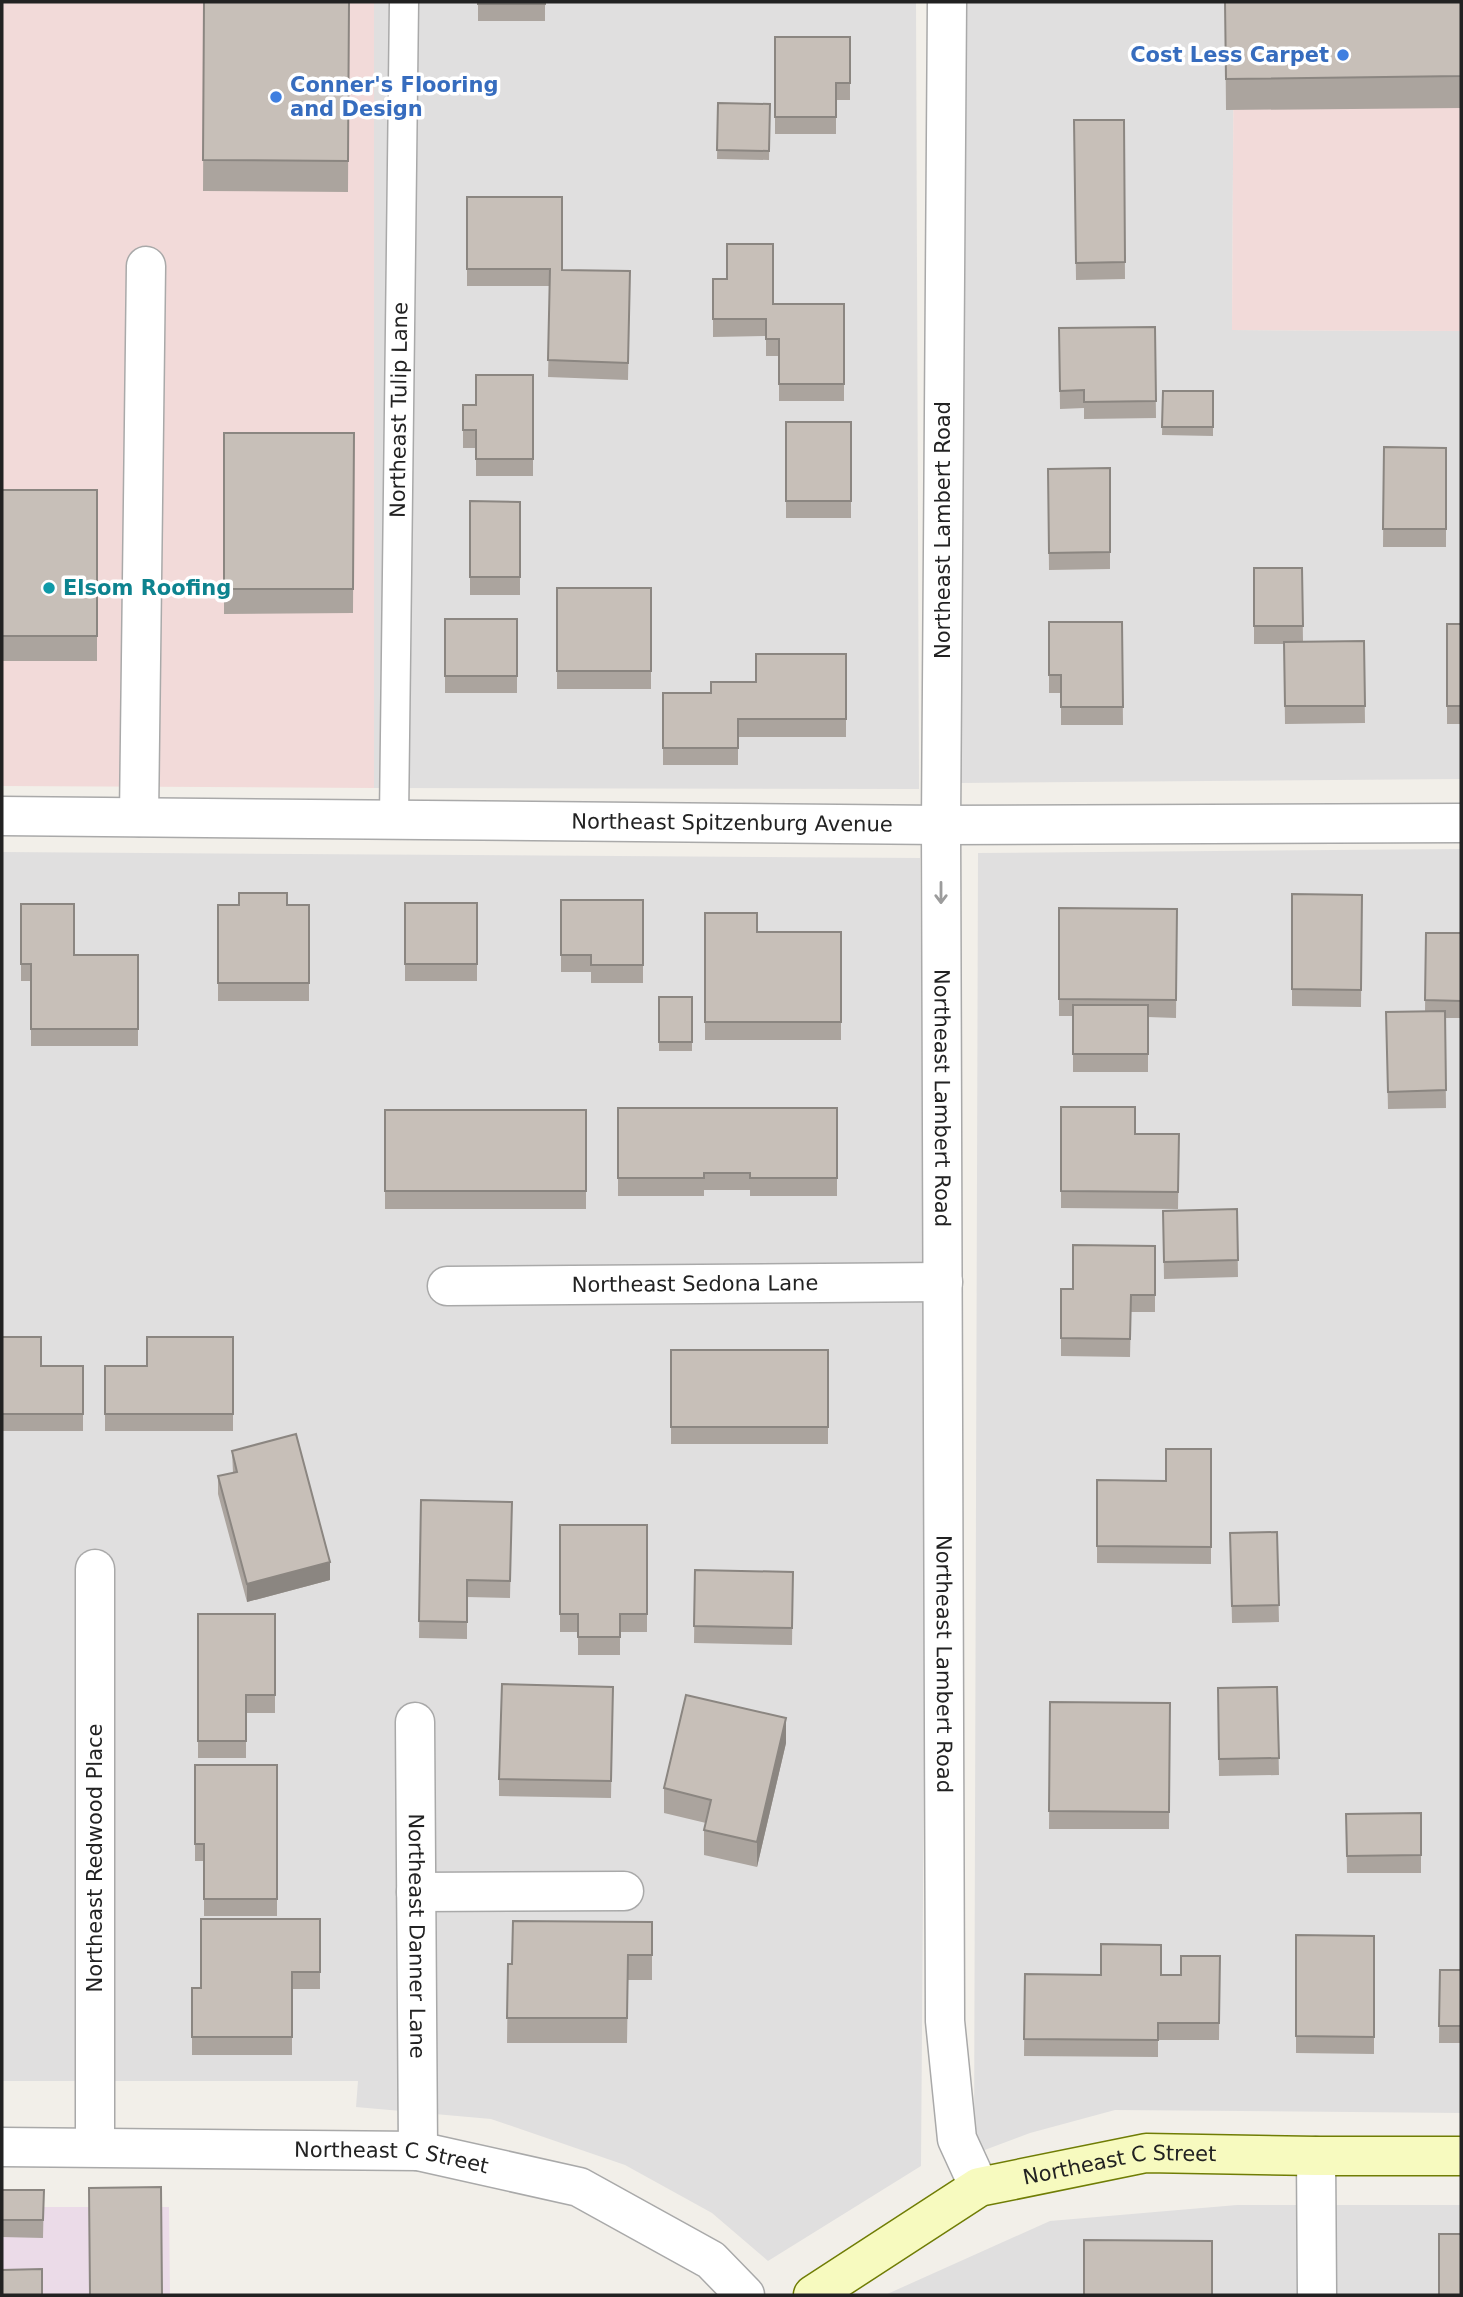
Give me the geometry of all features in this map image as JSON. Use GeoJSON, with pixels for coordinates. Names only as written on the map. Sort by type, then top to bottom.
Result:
{"type":"FeatureCollection","features":[{"type":"Feature","properties":{"kind":"main road","name":"Northeast C Street"},"geometry":{"type":"LineString","coordinates":[[813,2295],[979,2187],[1146,2153],[1461,2156]]}},
{"type":"Feature","properties":{"kind":"street","name":"Northeast Lambert Road"},"geometry":{"type":"LineString","coordinates":[[947,2],[941,825],[945,2021],[957,2139],[979,2187]]}},
{"type":"Feature","properties":{"kind":"street"},"geometry":{"type":"LineString","coordinates":[[139,817],[146,266]]}},
{"type":"Feature","properties":{"kind":"street","name":"Northeast Spitzenburg Avenue"},"geometry":{"type":"LineString","coordinates":[[2,816],[941,825],[1461,823]]}},
{"type":"Feature","properties":{"kind":"street","name":"Northeast Sedona Lane"},"geometry":{"type":"LineString","coordinates":[[447,1286],[943,1282]]}},
{"type":"Feature","properties":{"kind":"street","name":"Northeast Redwood Place"},"geometry":{"type":"LineString","coordinates":[[95,1569],[95,2147]]}},
{"type":"Feature","properties":{"kind":"street","name":"Northeast Danner Lane"},"geometry":{"type":"LineString","coordinates":[[415,1722],[418,2151]]}},
{"type":"Feature","properties":{"kind":"street"},"geometry":{"type":"LineString","coordinates":[[416,1892],[624,1891]]}},
{"type":"Feature","properties":{"kind":"street","name":"Northeast C Street"},"geometry":{"type":"LineString","coordinates":[[2,2147],[418,2151],[579,2187],[711,2260],[745,2295]]}},
{"type":"Feature","properties":{"kind":"street"},"geometry":{"type":"LineString","coordinates":[[1316,2156],[1317,2295]]}},
{"type":"Feature","properties":{"kind":"lane","name":"Northeast Tulip Lane"},"geometry":{"type":"LineString","coordinates":[[394,818],[404,2]]}},
{"type":"Feature","properties":{"kind":"shaded area"},"geometry":{"type":"Polygon","coordinates":[[[2,2],[374,2],[374,788],[2,786],[2,2]]]}},
{"type":"Feature","properties":{"kind":"shaded area"},"geometry":{"type":"Polygon","coordinates":[[[374,2],[916,2],[919,789],[374,788],[374,2]]]}},
{"type":"Feature","properties":{"kind":"shaded area"},"geometry":{"type":"Polygon","coordinates":[[[965,2],[1234,2],[1232,330],[1461,331],[1461,779],[961,783],[965,2]]]}},
{"type":"Feature","properties":{"kind":"shaded area"},"geometry":{"type":"Polygon","coordinates":[[[1234,2],[1461,2],[1461,331],[1232,330],[1234,2]]]}},
{"type":"Feature","properties":{"kind":"shaded area"},"geometry":{"type":"Polygon","coordinates":[[[1461,849],[1461,2113],[1115,2110],[1030,2133],[974,2154],[978,853],[1461,849]]]}},
{"type":"Feature","properties":{"kind":"shaded area"},"geometry":{"type":"Polygon","coordinates":[[[2,852],[920,858],[926,1492],[921,2166],[768,2261],[712,2213],[625,2165],[491,2119],[356,2107],[358,2081],[2,2081],[2,852]]]}},
{"type":"Feature","properties":{"kind":"shaded area"},"geometry":{"type":"Polygon","coordinates":[[[1237,2205],[1461,2205],[1461,2295],[885,2295],[1050,2221],[1237,2205]]]}},
{"type":"Feature","properties":{"kind":"shaded area"},"geometry":{"type":"Polygon","coordinates":[[[2,2207],[169,2207],[170,2295],[2,2295],[2,2207]]]}},
{"type":"Feature","properties":{"kind":"building","name":"Conner's Flooring and Design"},"geometry":{"type":"Polygon","coordinates":[[[204,2],[349,2],[348,161],[203,160],[204,2]]]}},
{"type":"Feature","properties":{"kind":"building"},"geometry":{"type":"Polygon","coordinates":[[[545,2],[545,4],[478,4],[545,2]]]}},
{"type":"Feature","properties":{"kind":"building","name":"Cost Less Carpet"},"geometry":{"type":"Polygon","coordinates":[[[1225,2],[1461,2],[1461,76],[1226,79],[1225,2]]]}},
{"type":"Feature","properties":{"kind":"building"},"geometry":{"type":"Polygon","coordinates":[[[775,37],[850,37],[850,83],[836,83],[836,117],[775,117],[775,37]]]}},
{"type":"Feature","properties":{"kind":"building"},"geometry":{"type":"Polygon","coordinates":[[[718,103],[770,104],[769,151],[717,150],[718,103]]]}},
{"type":"Feature","properties":{"kind":"building"},"geometry":{"type":"Polygon","coordinates":[[[1074,120],[1124,120],[1125,262],[1076,263],[1074,120]]]}},
{"type":"Feature","properties":{"kind":"building"},"geometry":{"type":"Polygon","coordinates":[[[467,197],[562,197],[562,270],[630,271],[628,363],[548,360],[550,269],[467,269],[467,197]]]}},
{"type":"Feature","properties":{"kind":"building"},"geometry":{"type":"Polygon","coordinates":[[[727,244],[773,244],[773,304],[844,304],[844,384],[779,384],[779,339],[766,339],[766,319],[713,319],[713,279],[727,279],[727,244]]]}},
{"type":"Feature","properties":{"kind":"building"},"geometry":{"type":"Polygon","coordinates":[[[1155,327],[1156,401],[1084,402],[1084,390],[1060,391],[1059,328],[1155,327]]]}},
{"type":"Feature","properties":{"kind":"building"},"geometry":{"type":"Polygon","coordinates":[[[476,375],[533,375],[533,459],[476,459],[476,430],[463,430],[463,405],[476,405],[476,375]]]}},
{"type":"Feature","properties":{"kind":"building"},"geometry":{"type":"Polygon","coordinates":[[[1163,391],[1213,391],[1213,427],[1162,427],[1163,391]]]}},
{"type":"Feature","properties":{"kind":"building"},"geometry":{"type":"Polygon","coordinates":[[[786,422],[851,422],[851,501],[786,501],[786,422]]]}},
{"type":"Feature","properties":{"kind":"building"},"geometry":{"type":"Polygon","coordinates":[[[224,433],[354,433],[353,589],[224,589],[224,433]]]}},
{"type":"Feature","properties":{"kind":"building"},"geometry":{"type":"Polygon","coordinates":[[[1384,447],[1446,448],[1446,529],[1383,529],[1384,447]]]}},
{"type":"Feature","properties":{"kind":"building"},"geometry":{"type":"Polygon","coordinates":[[[1110,468],[1110,552],[1049,553],[1048,469],[1110,468]]]}},
{"type":"Feature","properties":{"kind":"building","name":"Elsom Roofing"},"geometry":{"type":"Polygon","coordinates":[[[2,490],[97,490],[97,636],[2,636],[2,490]]]}},
{"type":"Feature","properties":{"kind":"building"},"geometry":{"type":"Polygon","coordinates":[[[470,501],[520,502],[520,577],[470,577],[470,501]]]}},
{"type":"Feature","properties":{"kind":"building"},"geometry":{"type":"Polygon","coordinates":[[[1254,568],[1302,568],[1303,626],[1254,626],[1254,568]]]}},
{"type":"Feature","properties":{"kind":"building"},"geometry":{"type":"Polygon","coordinates":[[[557,588],[651,588],[651,671],[557,671],[557,588]]]}},
{"type":"Feature","properties":{"kind":"building"},"geometry":{"type":"Polygon","coordinates":[[[445,619],[517,619],[517,676],[445,676],[445,619]]]}},
{"type":"Feature","properties":{"kind":"building"},"geometry":{"type":"Polygon","coordinates":[[[1049,622],[1122,622],[1123,707],[1061,707],[1061,675],[1049,675],[1049,622]]]}},
{"type":"Feature","properties":{"kind":"building"},"geometry":{"type":"Polygon","coordinates":[[[1447,624],[1461,624],[1461,706],[1447,706],[1447,624]]]}},
{"type":"Feature","properties":{"kind":"building"},"geometry":{"type":"Polygon","coordinates":[[[1364,641],[1365,706],[1285,706],[1284,642],[1364,641]]]}},
{"type":"Feature","properties":{"kind":"building"},"geometry":{"type":"Polygon","coordinates":[[[756,654],[846,654],[846,719],[738,719],[738,748],[663,748],[663,693],[711,693],[711,682],[756,682],[756,654]]]}},
{"type":"Feature","properties":{"kind":"building"},"geometry":{"type":"Polygon","coordinates":[[[239,893],[287,893],[287,905],[309,905],[309,983],[218,983],[218,905],[239,905],[239,893]]]}},
{"type":"Feature","properties":{"kind":"building"},"geometry":{"type":"Polygon","coordinates":[[[1292,894],[1362,895],[1361,990],[1292,989],[1292,894]]]}},
{"type":"Feature","properties":{"kind":"building"},"geometry":{"type":"Polygon","coordinates":[[[561,900],[643,900],[643,965],[591,965],[591,955],[561,955],[561,900]]]}},
{"type":"Feature","properties":{"kind":"building"},"geometry":{"type":"Polygon","coordinates":[[[405,903],[477,903],[477,964],[405,964],[405,903]]]}},
{"type":"Feature","properties":{"kind":"building"},"geometry":{"type":"Polygon","coordinates":[[[21,904],[74,904],[74,955],[138,955],[138,1029],[31,1029],[31,964],[21,964],[21,904]]]}},
{"type":"Feature","properties":{"kind":"building"},"geometry":{"type":"Polygon","coordinates":[[[1059,908],[1177,909],[1176,1000],[1059,999],[1059,908]]]}},
{"type":"Feature","properties":{"kind":"building"},"geometry":{"type":"Polygon","coordinates":[[[705,913],[757,913],[757,932],[841,932],[841,1022],[705,1022],[705,913]]]}},
{"type":"Feature","properties":{"kind":"building"},"geometry":{"type":"Polygon","coordinates":[[[1426,933],[1461,933],[1461,1001],[1425,1000],[1426,933]]]}},
{"type":"Feature","properties":{"kind":"building"},"geometry":{"type":"Polygon","coordinates":[[[659,997],[692,997],[692,1042],[659,1042],[659,997]]]}},
{"type":"Feature","properties":{"kind":"building"},"geometry":{"type":"Polygon","coordinates":[[[1073,1005],[1148,1005],[1148,1054],[1073,1054],[1073,1005]]]}},
{"type":"Feature","properties":{"kind":"building"},"geometry":{"type":"Polygon","coordinates":[[[1445,1011],[1446,1090],[1388,1092],[1386,1012],[1445,1011]]]}},
{"type":"Feature","properties":{"kind":"building"},"geometry":{"type":"Polygon","coordinates":[[[1061,1107],[1135,1107],[1135,1134],[1179,1134],[1178,1192],[1061,1191],[1061,1107]]]}},
{"type":"Feature","properties":{"kind":"building"},"geometry":{"type":"Polygon","coordinates":[[[618,1108],[837,1108],[837,1178],[750,1178],[750,1173],[704,1173],[704,1178],[618,1178],[618,1108]]]}},
{"type":"Feature","properties":{"kind":"building"},"geometry":{"type":"Polygon","coordinates":[[[385,1110],[586,1110],[586,1191],[385,1191],[385,1110]]]}},
{"type":"Feature","properties":{"kind":"building"},"geometry":{"type":"Polygon","coordinates":[[[1237,1209],[1238,1260],[1164,1262],[1163,1211],[1237,1209]]]}},
{"type":"Feature","properties":{"kind":"building"},"geometry":{"type":"Polygon","coordinates":[[[1073,1245],[1155,1246],[1155,1295],[1131,1295],[1130,1339],[1061,1338],[1061,1289],[1073,1289],[1073,1245]]]}},
{"type":"Feature","properties":{"kind":"building"},"geometry":{"type":"Polygon","coordinates":[[[2,1337],[41,1337],[41,1366],[83,1366],[83,1414],[2,1414],[2,1337]]]}},
{"type":"Feature","properties":{"kind":"building"},"geometry":{"type":"Polygon","coordinates":[[[147,1337],[233,1337],[233,1414],[105,1414],[105,1366],[147,1366],[147,1337]]]}},
{"type":"Feature","properties":{"kind":"building"},"geometry":{"type":"Polygon","coordinates":[[[671,1350],[828,1350],[828,1427],[671,1427],[671,1350]]]}},
{"type":"Feature","properties":{"kind":"building"},"geometry":{"type":"Polygon","coordinates":[[[296,1434],[330,1562],[247,1584],[218,1476],[237,1472],[232,1451],[296,1434]]]}},
{"type":"Feature","properties":{"kind":"building"},"geometry":{"type":"Polygon","coordinates":[[[1166,1449],[1211,1449],[1211,1547],[1097,1546],[1097,1480],[1166,1481],[1166,1449]]]}},
{"type":"Feature","properties":{"kind":"building"},"geometry":{"type":"Polygon","coordinates":[[[421,1500],[512,1502],[510,1581],[467,1580],[467,1622],[419,1621],[421,1500]]]}},
{"type":"Feature","properties":{"kind":"building"},"geometry":{"type":"Polygon","coordinates":[[[560,1525],[647,1525],[647,1614],[620,1614],[620,1637],[578,1637],[578,1614],[560,1614],[560,1525]]]}},
{"type":"Feature","properties":{"kind":"building"},"geometry":{"type":"Polygon","coordinates":[[[1277,1532],[1279,1605],[1232,1606],[1230,1533],[1277,1532]]]}},
{"type":"Feature","properties":{"kind":"building"},"geometry":{"type":"Polygon","coordinates":[[[695,1570],[793,1572],[792,1628],[694,1626],[695,1570]]]}},
{"type":"Feature","properties":{"kind":"building"},"geometry":{"type":"Polygon","coordinates":[[[198,1614],[275,1614],[275,1695],[246,1695],[246,1741],[198,1741],[198,1614]]]}},
{"type":"Feature","properties":{"kind":"building"},"geometry":{"type":"Polygon","coordinates":[[[502,1684],[613,1687],[611,1781],[499,1779],[502,1684]]]}},
{"type":"Feature","properties":{"kind":"building"},"geometry":{"type":"Polygon","coordinates":[[[1277,1687],[1279,1758],[1219,1759],[1218,1688],[1277,1687]]]}},
{"type":"Feature","properties":{"kind":"building"},"geometry":{"type":"Polygon","coordinates":[[[686,1695],[786,1718],[757,1842],[704,1830],[711,1800],[664,1788],[686,1695]]]}},
{"type":"Feature","properties":{"kind":"building"},"geometry":{"type":"Polygon","coordinates":[[[1050,1702],[1170,1703],[1169,1812],[1049,1811],[1050,1702]]]}},
{"type":"Feature","properties":{"kind":"building"},"geometry":{"type":"Polygon","coordinates":[[[195,1765],[277,1765],[277,1899],[204,1899],[204,1844],[195,1844],[195,1765]]]}},
{"type":"Feature","properties":{"kind":"building"},"geometry":{"type":"Polygon","coordinates":[[[1421,1813],[1421,1855],[1347,1856],[1346,1814],[1421,1813]]]}},
{"type":"Feature","properties":{"kind":"building"},"geometry":{"type":"Polygon","coordinates":[[[201,1919],[320,1919],[320,1972],[292,1972],[292,2037],[192,2037],[192,1988],[201,1988],[201,1919]]]}},
{"type":"Feature","properties":{"kind":"building"},"geometry":{"type":"Polygon","coordinates":[[[513,1921],[652,1922],[652,1955],[628,1955],[627,2018],[507,2018],[508,1964],[512,1964],[513,1921]]]}},
{"type":"Feature","properties":{"kind":"building"},"geometry":{"type":"Polygon","coordinates":[[[1296,1935],[1374,1936],[1374,2037],[1296,2036],[1296,1935]]]}},
{"type":"Feature","properties":{"kind":"building"},"geometry":{"type":"Polygon","coordinates":[[[1101,1944],[1161,1945],[1161,1975],[1181,1975],[1181,1956],[1220,1956],[1219,2023],[1158,2023],[1158,2040],[1024,2039],[1025,1974],[1101,1975],[1101,1944]]]}},
{"type":"Feature","properties":{"kind":"building"},"geometry":{"type":"Polygon","coordinates":[[[1440,1970],[1461,1970],[1461,2026],[1439,2026],[1440,1970]]]}},
{"type":"Feature","properties":{"kind":"building"},"geometry":{"type":"Polygon","coordinates":[[[161,2187],[162,2295],[90,2295],[89,2188],[161,2187]]]}},
{"type":"Feature","properties":{"kind":"building"},"geometry":{"type":"Polygon","coordinates":[[[2,2190],[44,2190],[43,2220],[2,2220],[2,2190]]]}},
{"type":"Feature","properties":{"kind":"building"},"geometry":{"type":"Polygon","coordinates":[[[1439,2234],[1461,2234],[1461,2295],[1439,2295],[1439,2234]]]}},
{"type":"Feature","properties":{"kind":"building"},"geometry":{"type":"Polygon","coordinates":[[[1084,2240],[1212,2241],[1212,2295],[1084,2295],[1084,2240]]]}},
{"type":"Feature","properties":{"kind":"building"},"geometry":{"type":"Polygon","coordinates":[[[42,2269],[42,2295],[2,2295],[2,2270],[42,2269]]]}},
{"type":"Feature","properties":{"kind":"place","name":"Cost Less Carpet"},"geometry":{"type":"Point","coordinates":[1343,55]}},
{"type":"Feature","properties":{"kind":"place","name":"Conner's Flooring and Design"},"geometry":{"type":"Point","coordinates":[276,97]}},
{"type":"Feature","properties":{"kind":"place","name":"Elsom Roofing"},"geometry":{"type":"Point","coordinates":[49,588]}}]}
